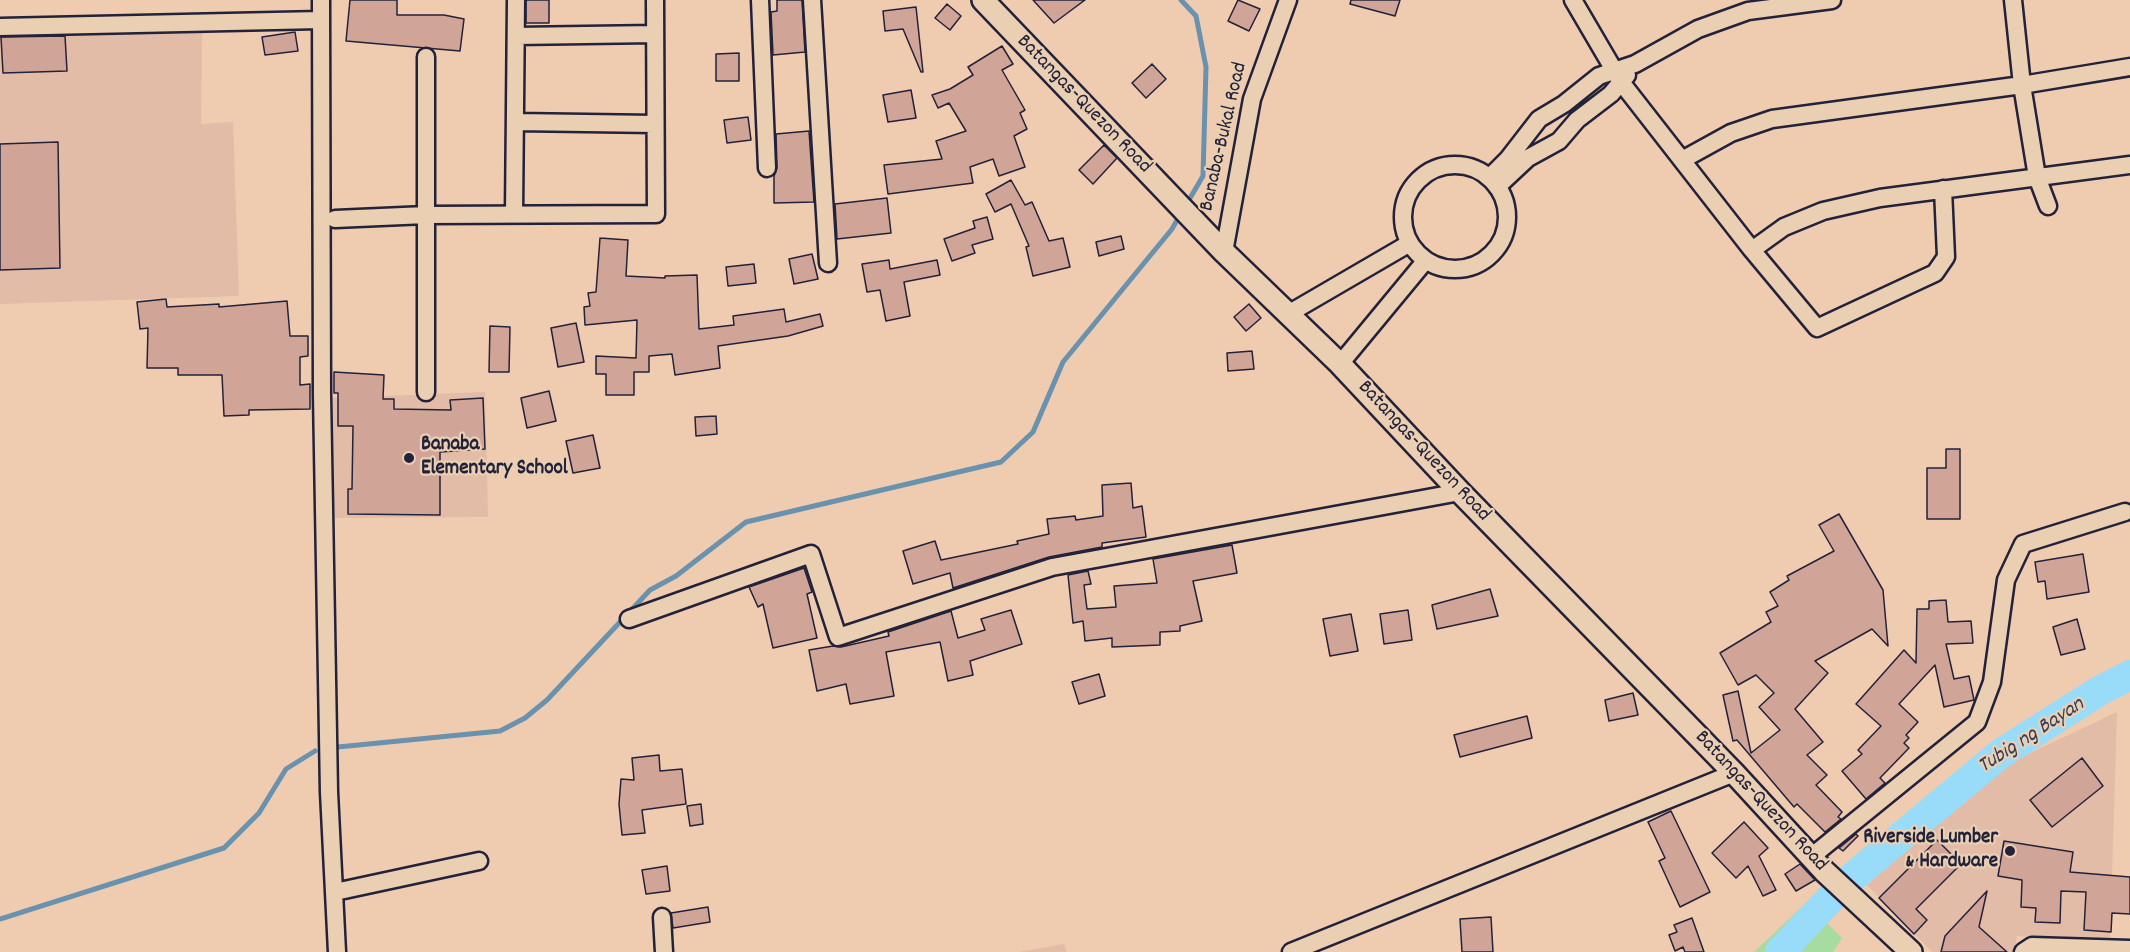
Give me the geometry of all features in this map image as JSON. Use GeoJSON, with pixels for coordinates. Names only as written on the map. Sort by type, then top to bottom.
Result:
{"type":"FeatureCollection","features":[{"type":"Feature","properties":{"kind":"main road","name":"Batangas-Quezon Road"},"geometry":{"type":"LineString","coordinates":[[983,0],[1224,252],[1340,364],[1460,492],[1876,922]]}},
{"type":"Feature","properties":{"kind":"main road"},"geometry":{"type":"LineString","coordinates":[[1876,922],[1898,952]]}},
{"type":"Feature","properties":{"kind":"main road"},"geometry":{"type":"LineString","coordinates":[[1876,922],[1911,952]]}},
{"type":"Feature","properties":{"kind":"street"},"geometry":{"type":"LineString","coordinates":[[321,0],[322,407],[330,792],[338,952]]}},
{"type":"Feature","properties":{"kind":"street"},"geometry":{"type":"LineString","coordinates":[[514,214],[516,0]]}},
{"type":"Feature","properties":{"kind":"street"},"geometry":{"type":"LineString","coordinates":[[335,219],[426,215],[656,214],[655,0]]}},
{"type":"Feature","properties":{"kind":"street"},"geometry":{"type":"LineString","coordinates":[[760,0],[766,168]]}},
{"type":"Feature","properties":{"kind":"street"},"geometry":{"type":"LineString","coordinates":[[812,0],[828,263]]}},
{"type":"Feature","properties":{"kind":"street","name":"Banaba-Bukal Road"},"geometry":{"type":"LineString","coordinates":[[1224,252],[1252,99],[1288,0]]}},
{"type":"Feature","properties":{"kind":"street"},"geometry":{"type":"LineString","coordinates":[[1573,0],[1617,77],[1752,250],[1817,328],[1935,273],[1946,257],[1943,189]]}},
{"type":"Feature","properties":{"kind":"street"},"geometry":{"type":"LineString","coordinates":[[1493,182],[1539,119],[1564,104],[1592,80],[1617,77],[1635,64],[1746,5],[1832,0]]}},
{"type":"Feature","properties":{"kind":"street"},"geometry":{"type":"LineString","coordinates":[[2013,0],[2022,86],[2037,177],[2048,206]]}},
{"type":"Feature","properties":{"kind":"street"},"geometry":{"type":"LineString","coordinates":[[0,27],[320,20]]}},
{"type":"Feature","properties":{"kind":"street"},"geometry":{"type":"LineString","coordinates":[[516,36],[655,34]]}},
{"type":"Feature","properties":{"kind":"street"},"geometry":{"type":"LineString","coordinates":[[426,57],[426,392]]}},
{"type":"Feature","properties":{"kind":"street"},"geometry":{"type":"LineString","coordinates":[[1682,160],[1731,133],[1772,119],[2022,86],[2130,67]]}},
{"type":"Feature","properties":{"kind":"street"},"geometry":{"type":"LineString","coordinates":[[1493,182],[1528,158],[1552,147],[1577,120],[1611,94],[1617,77]]}},
{"type":"Feature","properties":{"kind":"street"},"geometry":{"type":"LineString","coordinates":[[1564,104],[1577,120]]}},
{"type":"Feature","properties":{"kind":"street"},"geometry":{"type":"LineString","coordinates":[[516,122],[655,124]]}},
{"type":"Feature","properties":{"kind":"street"},"geometry":{"type":"LineString","coordinates":[[1451,165],[1466,166],[1493,182],[1506,210],[1506,227],[1500,243],[1489,256],[1475,265],[1458,269],[1441,267],[1426,260],[1410,243],[1405,230],[1406,200],[1423,176],[1436,168],[1451,165]]}},
{"type":"Feature","properties":{"kind":"street"},"geometry":{"type":"LineString","coordinates":[[1752,250],[1784,227],[1823,211],[1880,198],[2130,165]]}},
{"type":"Feature","properties":{"kind":"street"},"geometry":{"type":"LineString","coordinates":[[1288,314],[1410,243]]}},
{"type":"Feature","properties":{"kind":"street"},"geometry":{"type":"LineString","coordinates":[[1340,364],[1426,260]]}},
{"type":"Feature","properties":{"kind":"street"},"geometry":{"type":"LineString","coordinates":[[629,619],[811,554],[838,637],[1052,567],[1460,492]]}},
{"type":"Feature","properties":{"kind":"street"},"geometry":{"type":"LineString","coordinates":[[1818,864],[1977,722],[1992,682],[2006,579],[2023,544],[2125,512]]}},
{"type":"Feature","properties":{"kind":"street"},"geometry":{"type":"LineString","coordinates":[[1291,952],[1734,773]]}},
{"type":"Feature","properties":{"kind":"street"},"geometry":{"type":"LineString","coordinates":[[334,892],[479,861]]}},
{"type":"Feature","properties":{"kind":"street"},"geometry":{"type":"LineString","coordinates":[[662,917],[664,952]]}},
{"type":"Feature","properties":{"kind":"street"},"geometry":{"type":"LineString","coordinates":[[2022,952],[2032,946],[2130,949]]}},
{"type":"Feature","properties":{"kind":"shaded area"},"geometry":{"type":"Polygon","coordinates":[[[202,26],[201,124],[233,122],[239,296],[0,304],[0,30],[202,26]]]}},
{"type":"Feature","properties":{"kind":"shaded area","name":"Banaba Elementary School"},"geometry":{"type":"Polygon","coordinates":[[[485,392],[488,517],[333,518],[331,398],[485,392]]]}},
{"type":"Feature","properties":{"kind":"shaded area","name":"Riverside Lumber & Hardware"},"geometry":{"type":"Polygon","coordinates":[[[2117,712],[2110,940],[2017,936],[2014,952],[1932,952],[1867,885],[2009,763],[2117,712]]]}},
{"type":"Feature","properties":{"kind":"shaded area"},"geometry":{"type":"Polygon","coordinates":[[[1064,944],[1067,952],[1019,952],[1064,944]]]}},
{"type":"Feature","properties":{"kind":"green space"},"geometry":{"type":"Polygon","coordinates":[[[1806,903],[1842,938],[1833,952],[1754,952],[1806,903]]]}},
{"type":"Feature","properties":{"kind":"building"},"geometry":{"type":"Polygon","coordinates":[[[350,0],[397,0],[397,15],[444,15],[464,19],[460,51],[346,41],[350,0]]]}},
{"type":"Feature","properties":{"kind":"building"},"geometry":{"type":"Polygon","coordinates":[[[526,0],[549,0],[549,23],[526,23],[526,0]]]}},
{"type":"Feature","properties":{"kind":"building"},"geometry":{"type":"Polygon","coordinates":[[[777,0],[802,0],[805,52],[773,55],[771,12],[777,11],[777,0]]]}},
{"type":"Feature","properties":{"kind":"building"},"geometry":{"type":"Polygon","coordinates":[[[1033,0],[1085,0],[1054,23],[1033,0]]]}},
{"type":"Feature","properties":{"kind":"building"},"geometry":{"type":"Polygon","coordinates":[[[1238,0],[1260,9],[1249,31],[1228,21],[1238,0]]]}},
{"type":"Feature","properties":{"kind":"building"},"geometry":{"type":"Polygon","coordinates":[[[1351,0],[1400,0],[1395,16],[1350,4],[1351,0]]]}},
{"type":"Feature","properties":{"kind":"building"},"geometry":{"type":"Polygon","coordinates":[[[947,4],[961,16],[950,30],[935,18],[947,4]]]}},
{"type":"Feature","properties":{"kind":"building"},"geometry":{"type":"Polygon","coordinates":[[[916,7],[923,72],[921,72],[903,29],[885,31],[883,11],[916,7]]]}},
{"type":"Feature","properties":{"kind":"building"},"geometry":{"type":"Polygon","coordinates":[[[295,32],[298,51],[265,55],[262,37],[295,32]]]}},
{"type":"Feature","properties":{"kind":"building"},"geometry":{"type":"Polygon","coordinates":[[[65,36],[67,71],[3,73],[1,37],[65,36]]]}},
{"type":"Feature","properties":{"kind":"building"},"geometry":{"type":"Polygon","coordinates":[[[1002,46],[1013,64],[1002,70],[1025,110],[1020,113],[1027,129],[1014,136],[1025,167],[999,176],[993,159],[970,167],[973,183],[888,194],[884,165],[942,159],[936,141],[966,131],[949,103],[938,108],[932,95],[950,89],[973,75],[968,67],[1002,46]]]}},
{"type":"Feature","properties":{"kind":"building"},"geometry":{"type":"Polygon","coordinates":[[[739,53],[739,81],[716,81],[716,54],[739,53]]]}},
{"type":"Feature","properties":{"kind":"building"},"geometry":{"type":"Polygon","coordinates":[[[1152,64],[1166,79],[1146,98],[1132,83],[1152,64]]]}},
{"type":"Feature","properties":{"kind":"building"},"geometry":{"type":"Polygon","coordinates":[[[911,90],[916,118],[888,122],[883,95],[911,90]]]}},
{"type":"Feature","properties":{"kind":"building"},"geometry":{"type":"Polygon","coordinates":[[[748,117],[751,140],[727,143],[724,120],[748,117]]]}},
{"type":"Feature","properties":{"kind":"building"},"geometry":{"type":"Polygon","coordinates":[[[809,131],[814,202],[774,203],[774,176],[777,168],[776,134],[809,131]]]}},
{"type":"Feature","properties":{"kind":"building"},"geometry":{"type":"Polygon","coordinates":[[[58,142],[60,268],[0,270],[0,144],[58,142]]]}},
{"type":"Feature","properties":{"kind":"building"},"geometry":{"type":"Polygon","coordinates":[[[1104,145],[1117,158],[1093,184],[1079,170],[1104,145]]]}},
{"type":"Feature","properties":{"kind":"building"},"geometry":{"type":"Polygon","coordinates":[[[1011,180],[1025,205],[1032,202],[1049,241],[1063,238],[1070,267],[1033,276],[1026,247],[1029,246],[1011,204],[995,212],[986,194],[1011,180]]]}},
{"type":"Feature","properties":{"kind":"building"},"geometry":{"type":"Polygon","coordinates":[[[887,198],[891,233],[837,239],[835,204],[887,198]]]}},
{"type":"Feature","properties":{"kind":"building"},"geometry":{"type":"Polygon","coordinates":[[[987,217],[993,239],[972,245],[975,253],[952,261],[944,239],[975,228],[973,221],[987,217]]]}},
{"type":"Feature","properties":{"kind":"building"},"geometry":{"type":"Polygon","coordinates":[[[1121,236],[1124,249],[1099,256],[1096,242],[1121,236]]]}},
{"type":"Feature","properties":{"kind":"building"},"geometry":{"type":"Polygon","coordinates":[[[600,238],[628,240],[626,276],[665,278],[665,276],[697,275],[699,329],[734,325],[733,316],[784,309],[786,322],[820,314],[823,326],[788,336],[718,346],[720,368],[675,375],[672,354],[649,356],[649,372],[634,372],[634,395],[606,395],[606,374],[596,374],[596,356],[636,358],[637,320],[585,325],[584,307],[590,306],[588,293],[596,292],[600,238]]]}},
{"type":"Feature","properties":{"kind":"building"},"geometry":{"type":"Polygon","coordinates":[[[812,254],[818,279],[794,284],[789,259],[812,254]]]}},
{"type":"Feature","properties":{"kind":"building"},"geometry":{"type":"Polygon","coordinates":[[[889,260],[890,269],[937,260],[940,275],[904,282],[910,316],[886,321],[880,290],[867,292],[862,264],[889,260]]]}},
{"type":"Feature","properties":{"kind":"building"},"geometry":{"type":"Polygon","coordinates":[[[754,264],[756,283],[728,286],[726,267],[754,264]]]}},
{"type":"Feature","properties":{"kind":"building"},"geometry":{"type":"Polygon","coordinates":[[[166,299],[167,307],[219,304],[219,307],[287,301],[290,336],[308,336],[308,356],[300,357],[300,385],[310,384],[310,409],[249,410],[249,415],[224,416],[222,375],[178,375],[178,368],[147,368],[148,328],[140,329],[137,302],[166,299]]]}},
{"type":"Feature","properties":{"kind":"building"},"geometry":{"type":"Polygon","coordinates":[[[1249,304],[1261,318],[1246,331],[1234,317],[1249,304]]]}},
{"type":"Feature","properties":{"kind":"building"},"geometry":{"type":"Polygon","coordinates":[[[576,323],[584,362],[558,367],[551,328],[576,323]]]}},
{"type":"Feature","properties":{"kind":"building"},"geometry":{"type":"Polygon","coordinates":[[[490,326],[510,327],[509,372],[489,372],[490,326]]]}},
{"type":"Feature","properties":{"kind":"building"},"geometry":{"type":"Polygon","coordinates":[[[1252,351],[1254,369],[1228,371],[1227,353],[1252,351]]]}},
{"type":"Feature","properties":{"kind":"building","name":"Banaba Elementary School"},"geometry":{"type":"Polygon","coordinates":[[[334,372],[384,375],[383,399],[394,399],[394,409],[451,410],[450,400],[483,398],[485,449],[440,452],[440,515],[348,514],[348,489],[352,489],[353,426],[338,426],[338,393],[334,393],[334,372]]]}},
{"type":"Feature","properties":{"kind":"building"},"geometry":{"type":"Polygon","coordinates":[[[549,391],[556,421],[527,428],[521,398],[549,391]]]}},
{"type":"Feature","properties":{"kind":"building"},"geometry":{"type":"Polygon","coordinates":[[[716,416],[717,434],[696,436],[695,417],[716,416]]]}},
{"type":"Feature","properties":{"kind":"building"},"geometry":{"type":"Polygon","coordinates":[[[593,435],[600,468],[573,473],[566,441],[593,435]]]}},
{"type":"Feature","properties":{"kind":"building"},"geometry":{"type":"Polygon","coordinates":[[[1946,449],[1960,449],[1960,519],[1927,519],[1927,468],[1946,468],[1946,449]]]}},
{"type":"Feature","properties":{"kind":"building"},"geometry":{"type":"Polygon","coordinates":[[[1131,483],[1133,508],[1142,506],[1146,537],[1102,543],[1102,547],[1049,557],[953,588],[950,573],[913,584],[903,551],[935,541],[941,560],[1018,544],[1017,541],[1049,534],[1047,519],[1075,516],[1076,520],[1103,516],[1102,485],[1131,483]]]}},
{"type":"Feature","properties":{"kind":"building"},"geometry":{"type":"Polygon","coordinates":[[[1839,514],[1883,590],[1888,646],[1872,629],[1815,661],[1828,673],[1795,709],[1823,742],[1807,755],[1827,775],[1816,785],[1842,812],[1838,817],[1841,819],[1825,832],[1797,804],[1794,807],[1737,740],[1733,741],[1723,695],[1738,691],[1751,753],[1780,730],[1759,707],[1774,693],[1756,675],[1738,685],[1720,653],[1771,622],[1766,612],[1778,606],[1770,592],[1789,580],[1787,576],[1834,551],[1819,525],[1839,514]]]}},
{"type":"Feature","properties":{"kind":"building"},"geometry":{"type":"Polygon","coordinates":[[[1232,545],[1237,573],[1193,581],[1202,621],[1180,626],[1180,631],[1160,632],[1160,645],[1112,647],[1112,638],[1085,641],[1083,621],[1073,623],[1068,575],[1088,571],[1091,584],[1084,585],[1087,609],[1116,607],[1114,586],[1157,583],[1153,559],[1232,545]]]}},
{"type":"Feature","properties":{"kind":"building"},"geometry":{"type":"Polygon","coordinates":[[[2083,554],[2089,592],[2047,599],[2045,581],[2038,582],[2035,562],[2083,554]]]}},
{"type":"Feature","properties":{"kind":"building"},"geometry":{"type":"Polygon","coordinates":[[[804,568],[812,592],[807,594],[817,638],[773,648],[763,604],[758,607],[749,587],[804,568]]]}},
{"type":"Feature","properties":{"kind":"building"},"geometry":{"type":"Polygon","coordinates":[[[1490,589],[1498,616],[1437,629],[1432,605],[1490,589]]]}},
{"type":"Feature","properties":{"kind":"building"},"geometry":{"type":"Polygon","coordinates":[[[1946,600],[1948,622],[1971,621],[1973,643],[1946,644],[1954,679],[1969,676],[1974,700],[1944,707],[1935,665],[1899,704],[1918,722],[1906,735],[1909,738],[1904,743],[1909,748],[1880,778],[1885,783],[1866,799],[1842,771],[1862,754],[1858,750],[1881,726],[1856,704],[1904,650],[1916,663],[1917,609],[1929,609],[1929,601],[1946,600]]]}},
{"type":"Feature","properties":{"kind":"building"},"geometry":{"type":"Polygon","coordinates":[[[1011,610],[1022,644],[970,661],[973,675],[948,681],[940,642],[886,652],[894,696],[850,704],[846,684],[817,691],[809,650],[841,647],[889,636],[888,632],[951,611],[958,638],[985,630],[981,619],[1011,610]]]}},
{"type":"Feature","properties":{"kind":"building"},"geometry":{"type":"Polygon","coordinates":[[[1408,610],[1412,640],[1384,644],[1380,614],[1408,610]]]}},
{"type":"Feature","properties":{"kind":"building"},"geometry":{"type":"Polygon","coordinates":[[[1351,614],[1358,651],[1330,656],[1323,619],[1351,614]]]}},
{"type":"Feature","properties":{"kind":"building"},"geometry":{"type":"Polygon","coordinates":[[[2077,619],[2085,649],[2061,655],[2053,627],[2077,619]]]}},
{"type":"Feature","properties":{"kind":"building"},"geometry":{"type":"Polygon","coordinates":[[[1099,674],[1105,696],[1079,704],[1072,682],[1099,674]]]}},
{"type":"Feature","properties":{"kind":"building"},"geometry":{"type":"Polygon","coordinates":[[[1633,693],[1638,715],[1609,721],[1605,700],[1633,693]]]}},
{"type":"Feature","properties":{"kind":"building"},"geometry":{"type":"Polygon","coordinates":[[[1527,716],[1532,738],[1460,757],[1454,735],[1527,716]]]}},
{"type":"Feature","properties":{"kind":"building"},"geometry":{"type":"Polygon","coordinates":[[[659,755],[660,771],[682,769],[686,804],[642,810],[645,833],[622,835],[619,804],[621,779],[634,780],[632,758],[659,755]]]}},
{"type":"Feature","properties":{"kind":"building"},"geometry":{"type":"Polygon","coordinates":[[[2082,758],[2103,786],[2052,827],[2030,800],[2082,758]]]}},
{"type":"Feature","properties":{"kind":"building"},"geometry":{"type":"Polygon","coordinates":[[[701,804],[703,824],[690,826],[687,806],[701,804]]]}},
{"type":"Feature","properties":{"kind":"building"},"geometry":{"type":"Polygon","coordinates":[[[1671,811],[1710,892],[1680,907],[1659,861],[1665,858],[1648,822],[1671,811]]]}},
{"type":"Feature","properties":{"kind":"building"},"geometry":{"type":"Polygon","coordinates":[[[1744,822],[1768,848],[1759,856],[1776,890],[1763,896],[1748,866],[1736,878],[1712,853],[1744,822]]]}},
{"type":"Feature","properties":{"kind":"building"},"geometry":{"type":"Polygon","coordinates":[[[1856,834],[1858,836],[1843,851],[1839,848],[1856,834]]]}},
{"type":"Feature","properties":{"kind":"building"},"geometry":{"type":"Polygon","coordinates":[[[1937,840],[1961,864],[1916,909],[1927,920],[1914,934],[1879,898],[1937,840]]]}},
{"type":"Feature","properties":{"kind":"building"},"geometry":{"type":"Polygon","coordinates":[[[2004,841],[2073,852],[2070,872],[2130,877],[2130,914],[2112,913],[2111,932],[2084,930],[2086,892],[2061,891],[2060,923],[2035,922],[2036,908],[2021,907],[2022,880],[1998,876],[2004,841]]]}},
{"type":"Feature","properties":{"kind":"building"},"geometry":{"type":"Polygon","coordinates":[[[1800,864],[1815,880],[1796,891],[1785,874],[1800,864]]]}},
{"type":"Feature","properties":{"kind":"building"},"geometry":{"type":"Polygon","coordinates":[[[667,866],[670,891],[646,894],[642,870],[667,866]]]}},
{"type":"Feature","properties":{"kind":"building"},"geometry":{"type":"Polygon","coordinates":[[[1987,891],[1979,927],[2007,952],[1941,952],[1945,936],[1987,891]]]}},
{"type":"Feature","properties":{"kind":"building"},"geometry":{"type":"Polygon","coordinates":[[[708,907],[710,922],[673,928],[671,913],[708,907]]]}},
{"type":"Feature","properties":{"kind":"building"},"geometry":{"type":"Polygon","coordinates":[[[1491,917],[1493,952],[1462,952],[1460,919],[1491,917]]]}},
{"type":"Feature","properties":{"kind":"building"},"geometry":{"type":"Polygon","coordinates":[[[1692,918],[1704,952],[1685,952],[1683,947],[1675,951],[1669,935],[1677,932],[1674,925],[1692,918]]]}},
{"type":"Feature","properties":{"kind":"waterway"},"geometry":{"type":"LineString","coordinates":[[1181,0],[1196,16],[1206,67],[1203,176],[1186,205]]}},
{"type":"Feature","properties":{"kind":"waterway"},"geometry":{"type":"LineString","coordinates":[[338,747],[500,731],[525,718],[547,700],[650,590],[676,576],[746,522],[1001,462],[1033,432],[1063,362],[1172,229],[1181,213]]}},
{"type":"Feature","properties":{"kind":"waterway","name":"Tubig ng Bayan"},"geometry":{"type":"LineString","coordinates":[[1780,952],[1843,885],[2000,754],[2099,691],[2130,675]]}},
{"type":"Feature","properties":{"kind":"waterway"},"geometry":{"type":"LineString","coordinates":[[0,919],[224,848],[259,813],[286,769],[315,751]]}},
{"type":"Feature","properties":{"kind":"place","name":"Banaba Elementary School"},"geometry":{"type":"Point","coordinates":[409,458]}},
{"type":"Feature","properties":{"kind":"place","name":"Riverside Lumber & Hardware"},"geometry":{"type":"Point","coordinates":[2010,851]}}]}
